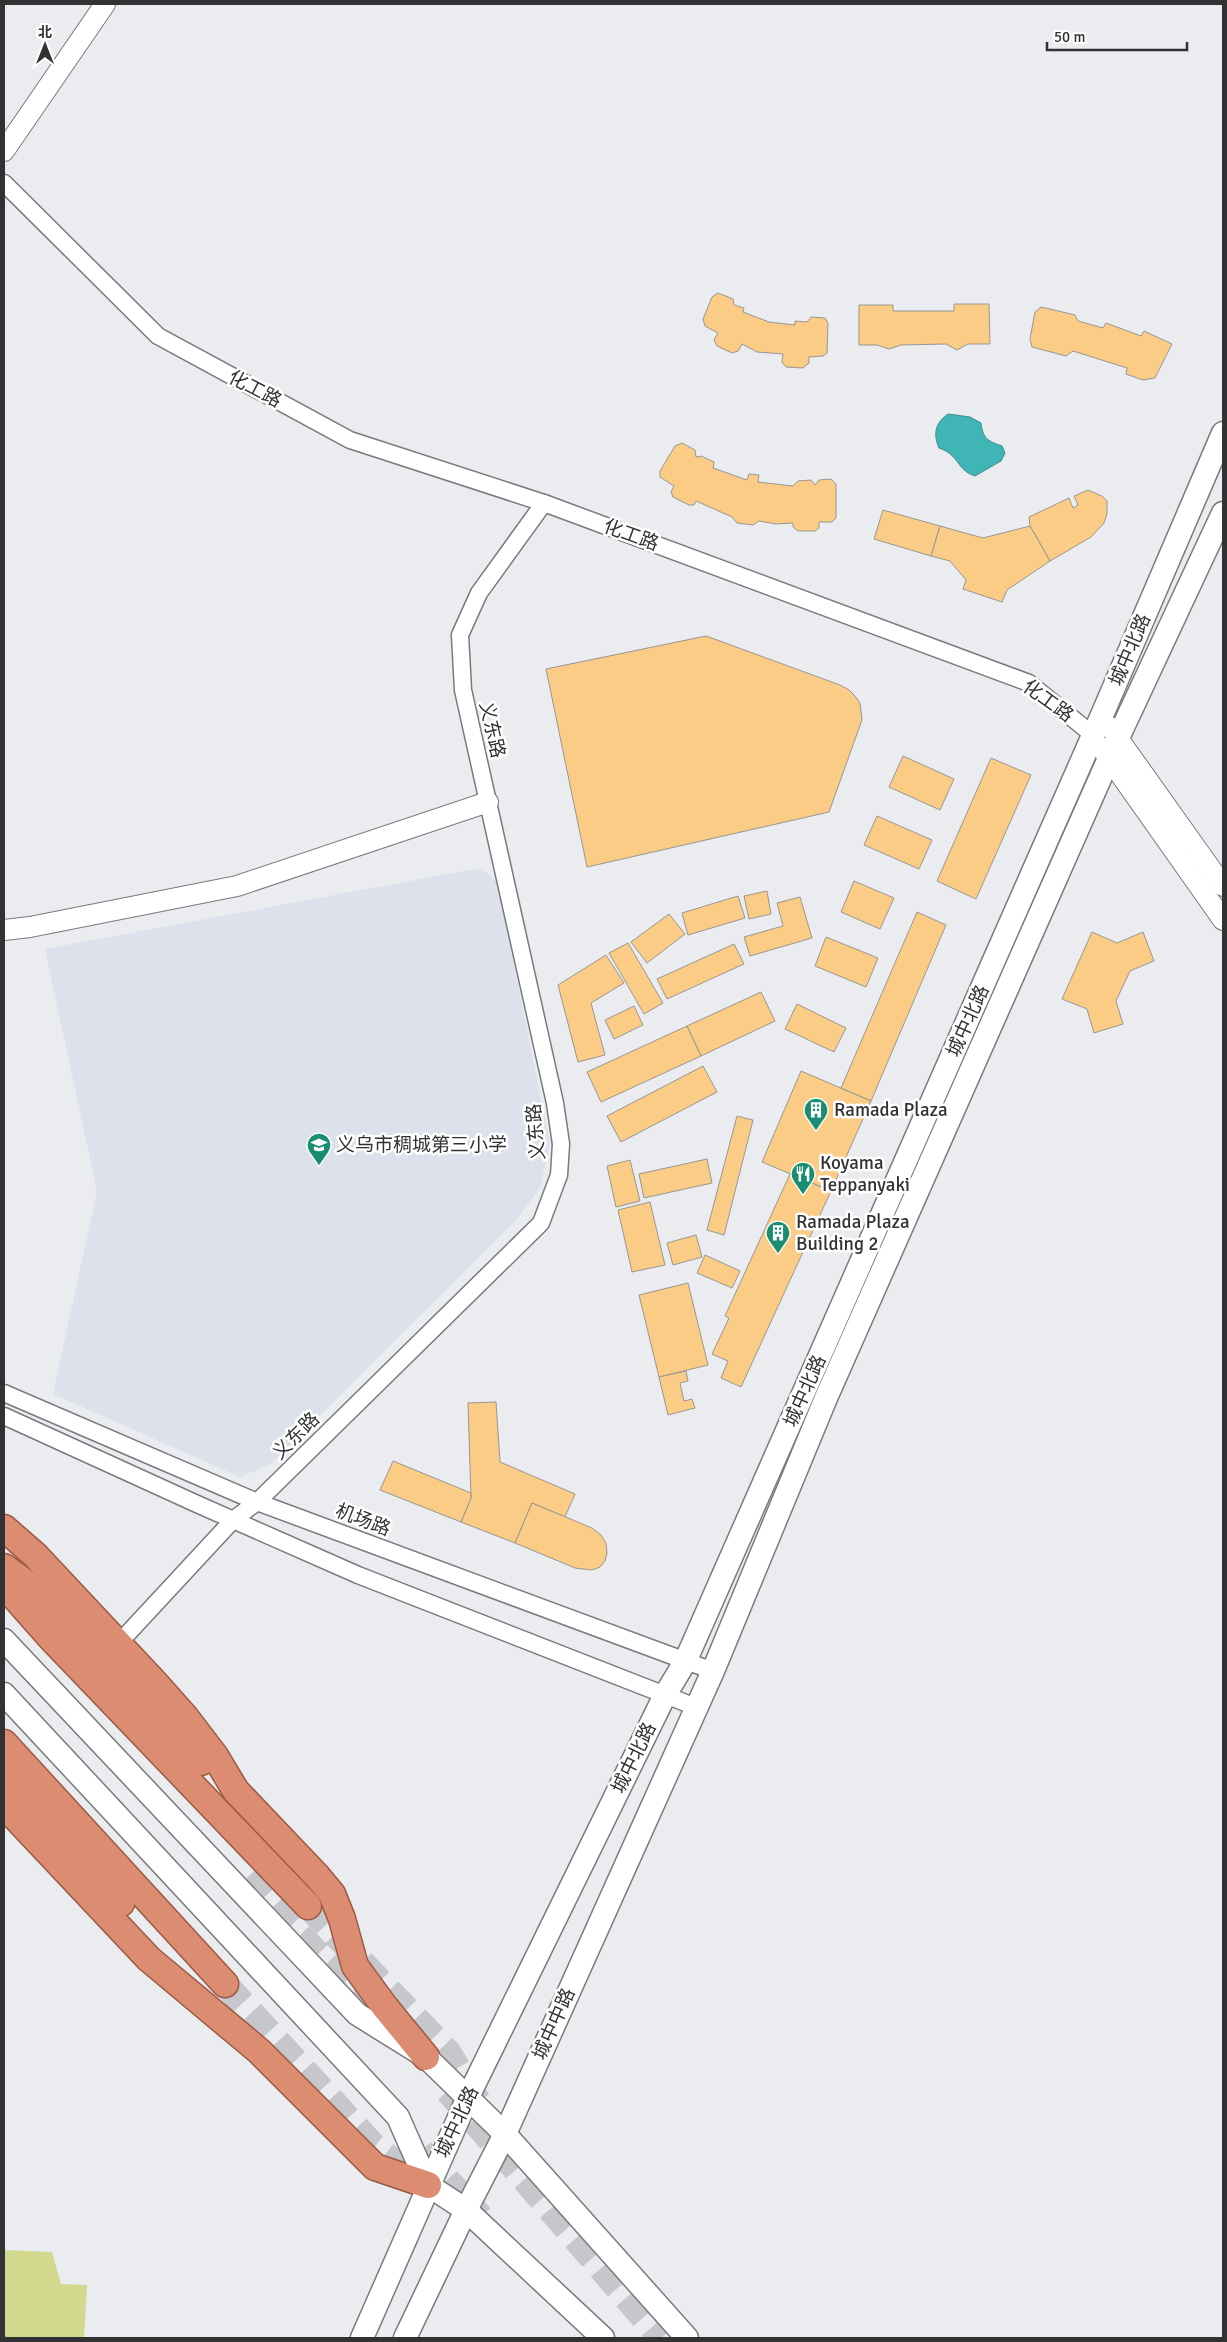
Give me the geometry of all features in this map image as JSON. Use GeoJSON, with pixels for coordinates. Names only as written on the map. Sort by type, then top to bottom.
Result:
{"type":"FeatureCollection","features":[{"type":"Feature","properties":{"kind":"highway"},"geometry":{"type":"LineString","coordinates":[[4,1528],[35,1555],[186,1718],[215,1756],[236,1791]]}},
{"type":"Feature","properties":{"kind":"highway"},"geometry":{"type":"LineString","coordinates":[[4,1567],[52,1602],[204,1766],[236,1791],[317,1876],[332,1894],[342,1918],[355,1966],[385,2007],[426,2057]]}},
{"type":"Feature","properties":{"kind":"highway"},"geometry":{"type":"LineString","coordinates":[[4,1585],[57,1644],[308,1906]]}},
{"type":"Feature","properties":{"kind":"highway"},"geometry":{"type":"LineString","coordinates":[[4,1743],[225,1984]]}},
{"type":"Feature","properties":{"kind":"highway"},"geometry":{"type":"LineString","coordinates":[[4,1774],[259,2051],[375,2167],[428,2185]]}},
{"type":"Feature","properties":{"kind":"highway"},"geometry":{"type":"LineString","coordinates":[[4,1805],[150,1959],[259,2051]]}},
{"type":"Feature","properties":{"kind":"main road","name":"城中北路"},"geometry":{"type":"LineString","coordinates":[[362,2338],[468,2097],[665,1695],[685,1662],[1098,725],[1223,433]]}},
{"type":"Feature","properties":{"kind":"main road","name":"城中北路"},"geometry":{"type":"LineString","coordinates":[[696,1707],[713,1671],[826,1398],[1109,758],[1223,513]]}},
{"type":"Feature","properties":{"kind":"main road"},"geometry":{"type":"LineString","coordinates":[[4,1640],[357,2014],[426,2057],[505,2134],[687,2338]]}},
{"type":"Feature","properties":{"kind":"main road"},"geometry":{"type":"LineString","coordinates":[[4,1694],[398,2117],[428,2185],[466,2210],[603,2338]]}},
{"type":"Feature","properties":{"kind":"main road","name":"城中中路"},"geometry":{"type":"LineString","coordinates":[[405,2338],[466,2210],[505,2134],[696,1707]]}},
{"type":"Feature","properties":{"kind":"street"},"geometry":{"type":"LineString","coordinates":[[4,151],[104,4]]}},
{"type":"Feature","properties":{"kind":"street","name":"化工路"},"geometry":{"type":"LineString","coordinates":[[4,183],[158,336],[350,440],[544,503],[1029,682],[1118,738],[1223,886]]}},
{"type":"Feature","properties":{"kind":"street","name":"义东路"},"geometry":{"type":"LineString","coordinates":[[118,1644],[233,1520],[257,1502],[540,1223],[559,1175],[561,1144],[555,1103],[462,690],[460,635],[479,593],[544,503]]}},
{"type":"Feature","properties":{"kind":"street","name":"化工路"},"geometry":{"type":"LineString","coordinates":[[1098,725],[1109,758],[1223,920]]}},
{"type":"Feature","properties":{"kind":"street"},"geometry":{"type":"LineString","coordinates":[[4,930],[30,927],[238,886],[488,802]]}},
{"type":"Feature","properties":{"kind":"street","name":"机场路"},"geometry":{"type":"LineString","coordinates":[[4,1393],[257,1502],[713,1671]]}},
{"type":"Feature","properties":{"kind":"street"},"geometry":{"type":"LineString","coordinates":[[4,1416],[358,1575],[696,1707]]}},
{"type":"Feature","properties":{"kind":"path"},"geometry":{"type":"LineString","coordinates":[[4,2332],[6,2338]]}},
{"type":"Feature","properties":{"kind":"shaded area","name":"义乌市稠城第三小学"},"geometry":{"type":"Polygon","coordinates":[[[480,868],[497,881],[550,1144],[540,1188],[516,1220],[271,1464],[240,1477],[53,1394],[97,1191],[45,949],[480,868]]]}},
{"type":"Feature","properties":{"kind":"green space"},"geometry":{"type":"Polygon","coordinates":[[[4,2250],[52,2252],[61,2284],[87,2285],[84,2338],[4,2338],[4,2250]]]}},
{"type":"Feature","properties":{"kind":"water"},"geometry":{"type":"Polygon","coordinates":[[[948,414],[970,417],[981,423],[983,433],[987,439],[1002,446],[1005,453],[1001,461],[975,476],[964,470],[951,454],[939,448],[936,429],[940,421],[948,414]]]}},
{"type":"Feature","properties":{"kind":"building"},"geometry":{"type":"Polygon","coordinates":[[[718,293],[733,299],[734,305],[744,308],[743,312],[769,322],[795,325],[795,321],[807,322],[811,317],[825,318],[828,323],[827,353],[823,356],[809,357],[809,363],[803,368],[786,367],[782,362],[783,354],[757,352],[742,344],[738,351],[732,353],[717,346],[714,340],[718,333],[705,326],[703,319],[712,297],[718,293]]]}},
{"type":"Feature","properties":{"kind":"building"},"geometry":{"type":"Polygon","coordinates":[[[954,304],[989,304],[990,344],[968,344],[957,350],[946,344],[901,345],[889,349],[877,345],[859,345],[859,305],[893,305],[893,311],[954,311],[954,304]]]}},
{"type":"Feature","properties":{"kind":"building"},"geometry":{"type":"Polygon","coordinates":[[[1041,307],[1075,315],[1078,321],[1103,328],[1106,323],[1141,336],[1144,331],[1172,344],[1155,378],[1143,380],[1126,374],[1127,368],[1073,351],[1066,356],[1032,347],[1030,339],[1035,312],[1041,307]]]}},
{"type":"Feature","properties":{"kind":"building"},"geometry":{"type":"Polygon","coordinates":[[[682,443],[695,450],[696,457],[701,456],[714,462],[713,468],[747,480],[749,474],[759,475],[758,482],[793,486],[798,481],[811,480],[815,485],[819,480],[831,479],[836,484],[836,518],[832,522],[819,522],[819,528],[815,531],[798,531],[793,527],[793,523],[776,524],[759,521],[753,525],[737,523],[732,517],[696,501],[694,505],[689,505],[673,497],[671,492],[674,486],[660,477],[660,471],[675,446],[682,443]]]}},
{"type":"Feature","properties":{"kind":"building"},"geometry":{"type":"Polygon","coordinates":[[[1088,490],[1102,496],[1107,501],[1107,514],[1104,523],[1091,537],[1050,561],[1030,526],[1029,517],[1069,498],[1073,508],[1078,505],[1074,496],[1088,490]]]}},
{"type":"Feature","properties":{"kind":"building"},"geometry":{"type":"Polygon","coordinates":[[[883,510],[940,526],[931,556],[874,539],[883,510]]]}},
{"type":"Feature","properties":{"kind":"building"},"geometry":{"type":"Polygon","coordinates":[[[940,526],[983,538],[1030,526],[1050,561],[1007,590],[1002,602],[963,589],[966,580],[950,561],[931,556],[940,526]]]}},
{"type":"Feature","properties":{"kind":"building"},"geometry":{"type":"Polygon","coordinates":[[[706,636],[840,685],[849,690],[860,703],[862,720],[829,812],[587,867],[546,669],[706,636]]]}},
{"type":"Feature","properties":{"kind":"building"},"geometry":{"type":"Polygon","coordinates":[[[903,756],[954,779],[940,810],[889,787],[903,756]]]}},
{"type":"Feature","properties":{"kind":"building"},"geometry":{"type":"Polygon","coordinates":[[[991,758],[1031,775],[976,899],[937,881],[991,758]]]}},
{"type":"Feature","properties":{"kind":"building"},"geometry":{"type":"Polygon","coordinates":[[[877,816],[932,840],[919,869],[864,845],[877,816]]]}},
{"type":"Feature","properties":{"kind":"building"},"geometry":{"type":"Polygon","coordinates":[[[854,881],[894,898],[880,929],[841,912],[854,881]]]}},
{"type":"Feature","properties":{"kind":"building"},"geometry":{"type":"Polygon","coordinates":[[[767,891],[771,914],[749,919],[744,896],[767,891]]]}},
{"type":"Feature","properties":{"kind":"building"},"geometry":{"type":"Polygon","coordinates":[[[738,896],[745,918],[688,935],[682,913],[738,896]]]}},
{"type":"Feature","properties":{"kind":"building"},"geometry":{"type":"Polygon","coordinates":[[[800,897],[812,938],[750,956],[744,937],[783,926],[777,903],[800,897]]]}},
{"type":"Feature","properties":{"kind":"building"},"geometry":{"type":"Polygon","coordinates":[[[917,912],[946,925],[871,1101],[841,1088],[917,912]]]}},
{"type":"Feature","properties":{"kind":"building"},"geometry":{"type":"Polygon","coordinates":[[[669,914],[685,934],[647,963],[631,942],[669,914]]]}},
{"type":"Feature","properties":{"kind":"building"},"geometry":{"type":"Polygon","coordinates":[[[1092,932],[1117,943],[1143,932],[1154,961],[1130,971],[1116,1001],[1123,1024],[1094,1033],[1087,1009],[1062,999],[1092,932]]]}},
{"type":"Feature","properties":{"kind":"building"},"geometry":{"type":"Polygon","coordinates":[[[826,937],[878,958],[866,987],[815,966],[826,937]]]}},
{"type":"Feature","properties":{"kind":"building"},"geometry":{"type":"Polygon","coordinates":[[[628,943],[663,1003],[644,1014],[609,953],[628,943]]]}},
{"type":"Feature","properties":{"kind":"building"},"geometry":{"type":"Polygon","coordinates":[[[734,944],[744,964],[667,999],[657,979],[734,944]]]}},
{"type":"Feature","properties":{"kind":"building"},"geometry":{"type":"Polygon","coordinates":[[[606,955],[624,983],[591,1003],[605,1055],[578,1062],[558,985],[606,955]]]}},
{"type":"Feature","properties":{"kind":"building"},"geometry":{"type":"Polygon","coordinates":[[[761,992],[775,1021],[701,1056],[687,1026],[761,992]]]}},
{"type":"Feature","properties":{"kind":"building"},"geometry":{"type":"Polygon","coordinates":[[[797,1004],[846,1028],[834,1052],[785,1029],[797,1004]]]}},
{"type":"Feature","properties":{"kind":"building"},"geometry":{"type":"Polygon","coordinates":[[[634,1006],[643,1025],[614,1039],[605,1020],[634,1006]]]}},
{"type":"Feature","properties":{"kind":"building"},"geometry":{"type":"Polygon","coordinates":[[[687,1026],[701,1056],[601,1102],[587,1072],[687,1026]]]}},
{"type":"Feature","properties":{"kind":"building"},"geometry":{"type":"Polygon","coordinates":[[[703,1066],[717,1092],[621,1142],[607,1116],[703,1066]]]}},
{"type":"Feature","properties":{"kind":"building","name":"Ramada Plaza"},"geometry":{"type":"Polygon","coordinates":[[[801,1071],[871,1101],[831,1191],[762,1162],[801,1071]]]}},
{"type":"Feature","properties":{"kind":"building"},"geometry":{"type":"Polygon","coordinates":[[[737,1116],[753,1120],[724,1235],[707,1230],[737,1116]]]}},
{"type":"Feature","properties":{"kind":"building"},"geometry":{"type":"Polygon","coordinates":[[[707,1159],[712,1183],[644,1198],[639,1174],[707,1159]]]}},
{"type":"Feature","properties":{"kind":"building"},"geometry":{"type":"Polygon","coordinates":[[[630,1160],[640,1201],[616,1207],[607,1166],[630,1160]]]}},
{"type":"Feature","properties":{"kind":"building","name":"Ramada Plaza Building 2"},"geometry":{"type":"Polygon","coordinates":[[[790,1174],[831,1191],[741,1387],[721,1378],[728,1361],[712,1354],[729,1318],[725,1316],[790,1174]]]}},
{"type":"Feature","properties":{"kind":"building"},"geometry":{"type":"Polygon","coordinates":[[[650,1202],[665,1265],[632,1272],[618,1210],[650,1202]]]}},
{"type":"Feature","properties":{"kind":"building"},"geometry":{"type":"Polygon","coordinates":[[[696,1235],[702,1257],[673,1265],[667,1243],[696,1235]]]}},
{"type":"Feature","properties":{"kind":"building"},"geometry":{"type":"Polygon","coordinates":[[[705,1255],[740,1271],[732,1288],[697,1273],[705,1255]]]}},
{"type":"Feature","properties":{"kind":"building"},"geometry":{"type":"Polygon","coordinates":[[[688,1283],[708,1365],[659,1377],[639,1295],[688,1283]]]}},
{"type":"Feature","properties":{"kind":"building"},"geometry":{"type":"Polygon","coordinates":[[[686,1371],[688,1381],[680,1383],[684,1401],[692,1399],[695,1408],[668,1415],[659,1377],[686,1371]]]}},
{"type":"Feature","properties":{"kind":"building"},"geometry":{"type":"Polygon","coordinates":[[[496,1402],[500,1462],[575,1494],[565,1517],[532,1503],[515,1543],[461,1522],[471,1498],[468,1403],[496,1402]]]}},
{"type":"Feature","properties":{"kind":"building"},"geometry":{"type":"Polygon","coordinates":[[[393,1461],[471,1493],[471,1498],[461,1522],[380,1490],[393,1461]]]}},
{"type":"Feature","properties":{"kind":"building"},"geometry":{"type":"Polygon","coordinates":[[[532,1503],[592,1528],[601,1535],[606,1543],[607,1553],[605,1561],[600,1567],[592,1570],[575,1568],[515,1543],[532,1503]]]}},
{"type":"Feature","properties":{"kind":"tunnel"},"geometry":{"type":"LineString","coordinates":[[245,1880],[385,2021]]}},
{"type":"Feature","properties":{"kind":"tunnel"},"geometry":{"type":"LineString","coordinates":[[308,1906],[448,2052],[482,2108]]}},
{"type":"Feature","properties":{"kind":"tunnel"},"geometry":{"type":"LineString","coordinates":[[225,1984],[371,2143],[419,2182]]}},
{"type":"Feature","properties":{"kind":"tunnel"},"geometry":{"type":"LineString","coordinates":[[448,2091],[661,2338]]}},
{"type":"Feature","properties":{"kind":"tunnel"},"geometry":{"type":"LineString","coordinates":[[421,2151],[481,2217]]}},
{"type":"Feature","properties":{"kind":"place","name":"Ramada Plaza"},"geometry":{"type":"Point","coordinates":[816,1131]}},
{"type":"Feature","properties":{"kind":"place","name":"义乌市稠城第三小学"},"geometry":{"type":"Point","coordinates":[319,1166]}},
{"type":"Feature","properties":{"kind":"place","name":"Koyama Teppanyaki"},"geometry":{"type":"Point","coordinates":[803,1195]}},
{"type":"Feature","properties":{"kind":"place","name":"Ramada Plaza Building 2"},"geometry":{"type":"Point","coordinates":[778,1254]}}]}
